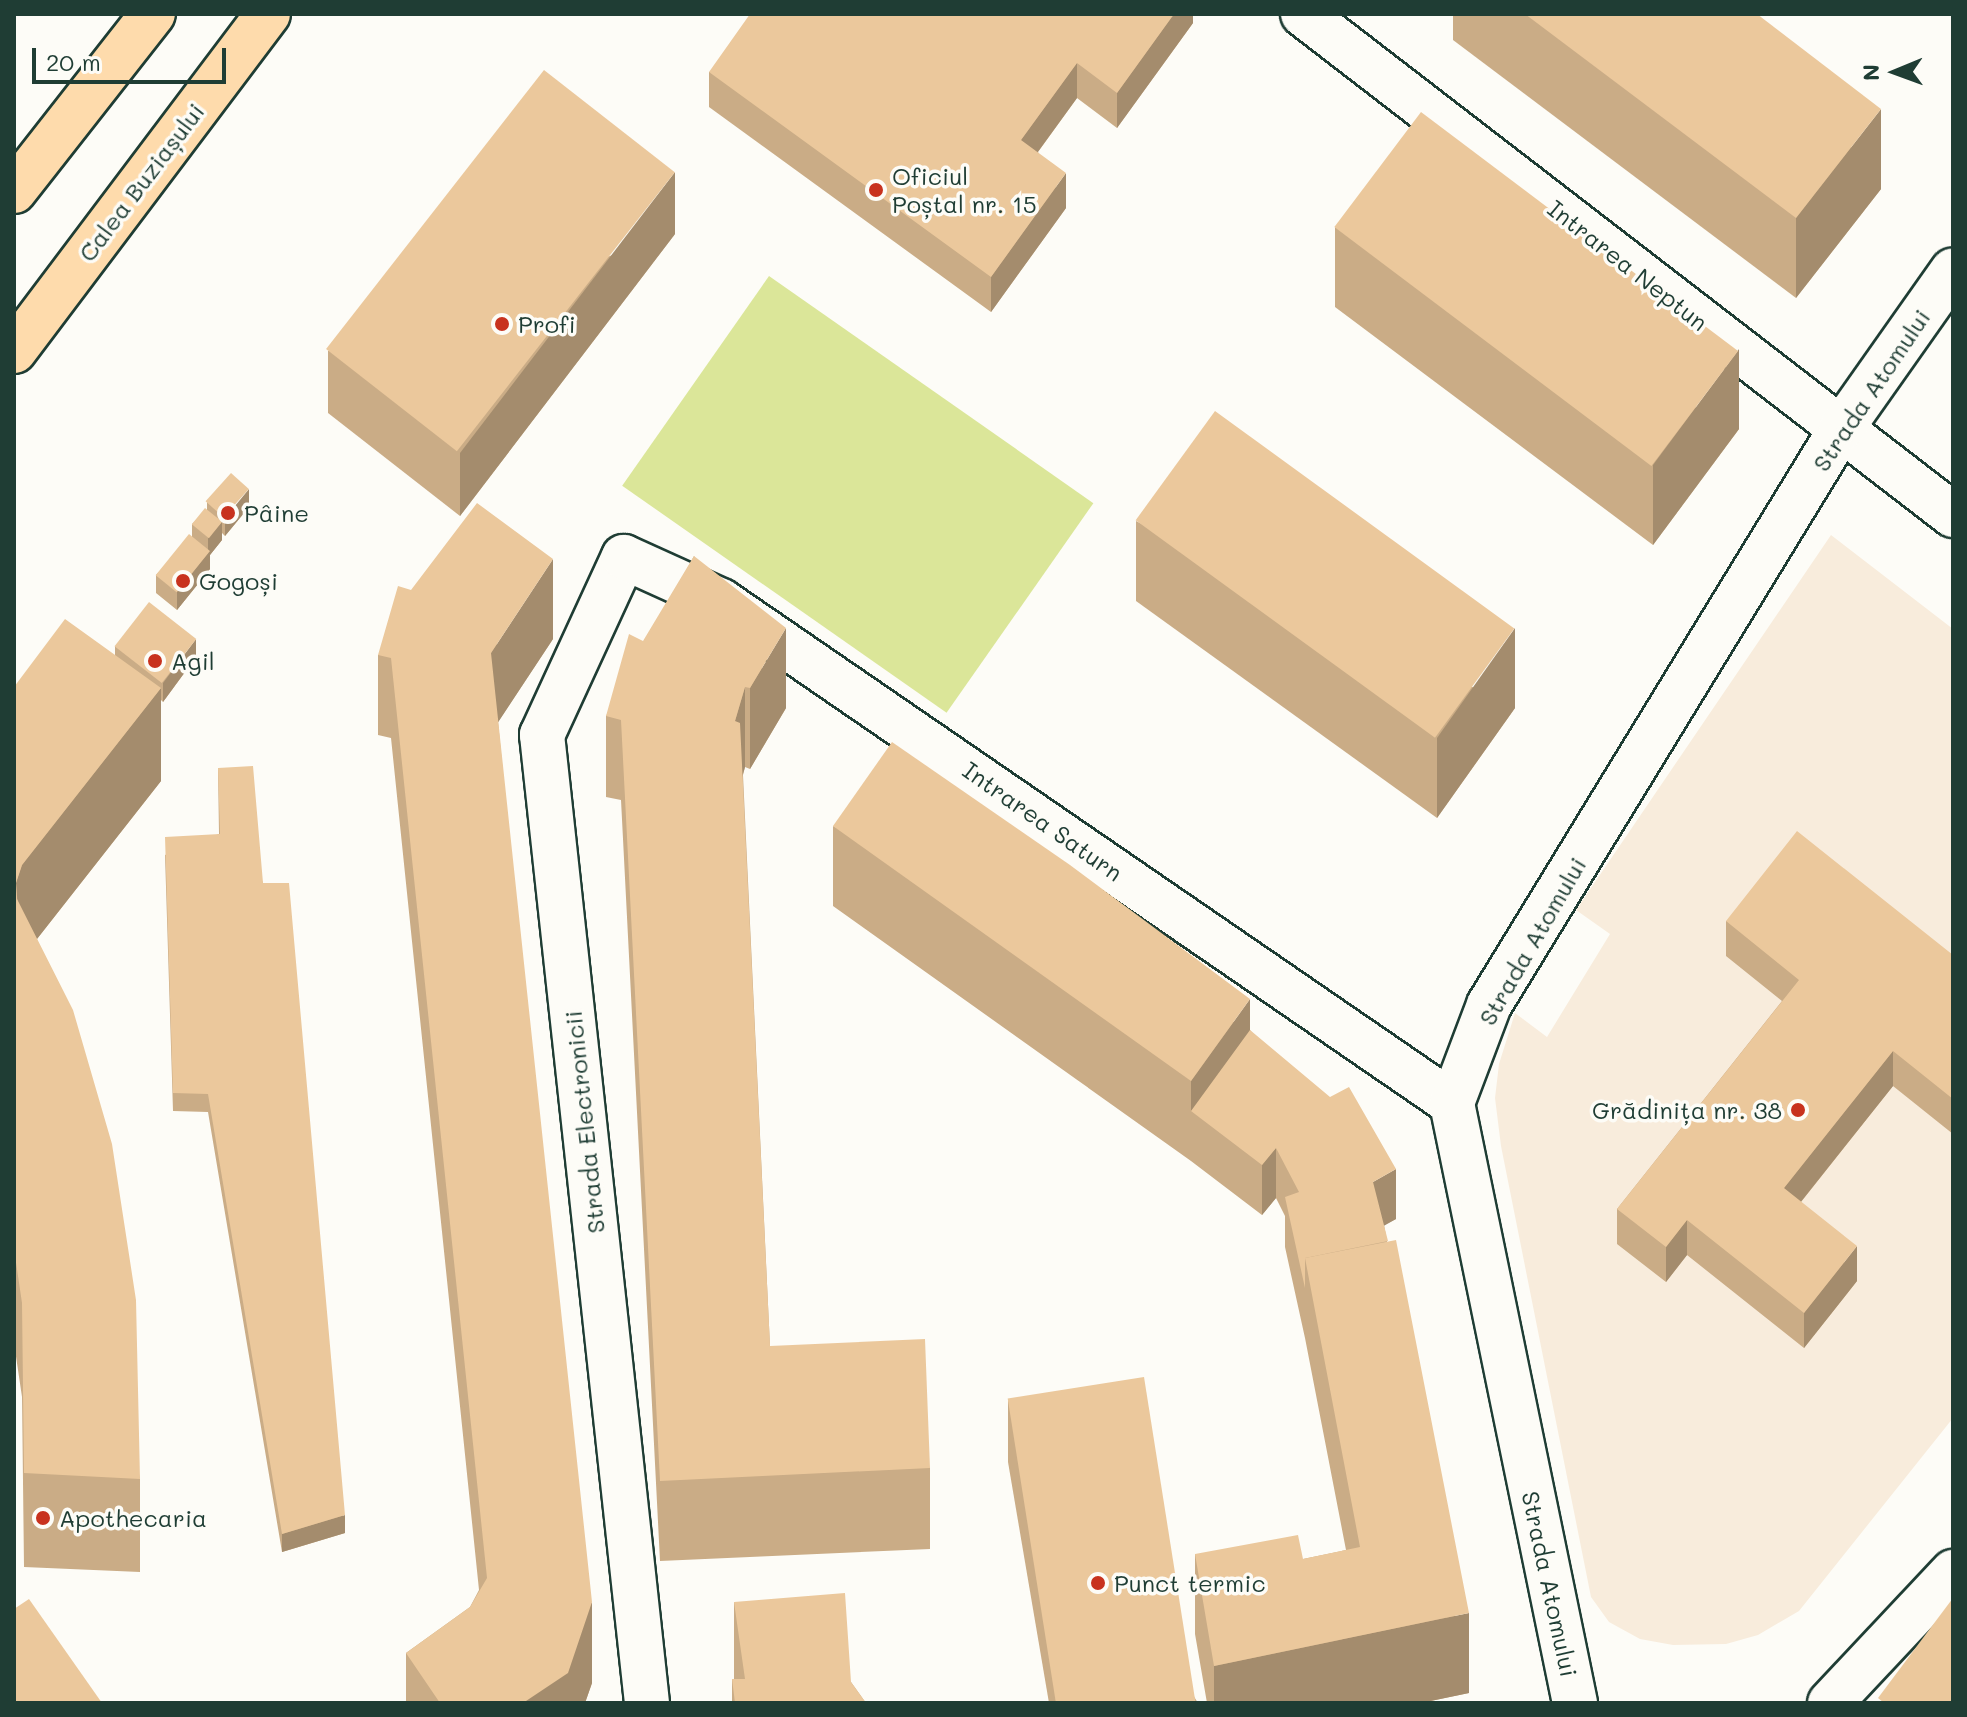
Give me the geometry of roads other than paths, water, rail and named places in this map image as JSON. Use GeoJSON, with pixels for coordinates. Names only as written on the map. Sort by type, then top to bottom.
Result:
{"type":"FeatureCollection","features":[{"type":"Feature","properties":{"kind":"main road"},"geometry":{"type":"LineString","coordinates":[[14,191],[153,14]]}},
{"type":"Feature","properties":{"kind":"main road","name":"Calea Buziașului"},"geometry":{"type":"LineString","coordinates":[[14,351],[268,14]]}},
{"type":"Feature","properties":{"kind":"street","name":"Intrarea Neptun"},"geometry":{"type":"LineString","coordinates":[[1303,14],[1953,515]]}},
{"type":"Feature","properties":{"kind":"street","name":"Strada Atomului"},"geometry":{"type":"LineString","coordinates":[[1575,1703],[1452,1103],[1489,1005],[1841,429],[1953,270]]}},
{"type":"Feature","properties":{"kind":"street","name":"Intrarea Saturn"},"geometry":{"type":"LineString","coordinates":[[624,557],[721,601],[1452,1103]]}},
{"type":"Feature","properties":{"kind":"street","name":"Strada Electronicii"},"geometry":{"type":"LineString","coordinates":[[624,557],[542,735],[647,1703]]}},
{"type":"Feature","properties":{"kind":"street"},"geometry":{"type":"LineString","coordinates":[[1830,1703],[1953,1572]]}},
{"type":"Feature","properties":{"kind":"place","name":"Oficiul Poștal nr. 15"},"geometry":{"type":"Point","coordinates":[876,190]}},
{"type":"Feature","properties":{"kind":"place","name":"Profi"},"geometry":{"type":"Point","coordinates":[502,324]}},
{"type":"Feature","properties":{"kind":"place","name":"Pâine"},"geometry":{"type":"Point","coordinates":[228,513]}},
{"type":"Feature","properties":{"kind":"place","name":"Gogoși"},"geometry":{"type":"Point","coordinates":[183,581]}},
{"type":"Feature","properties":{"kind":"place","name":"Agil"},"geometry":{"type":"Point","coordinates":[155,661]}},
{"type":"Feature","properties":{"kind":"place","name":"Grădinița nr. 38"},"geometry":{"type":"Point","coordinates":[1798,1110]}},
{"type":"Feature","properties":{"kind":"place","name":"Apothecaria"},"geometry":{"type":"Point","coordinates":[43,1518]}},
{"type":"Feature","properties":{"kind":"place","name":"Punct termic"},"geometry":{"type":"Point","coordinates":[1098,1583]}}]}
